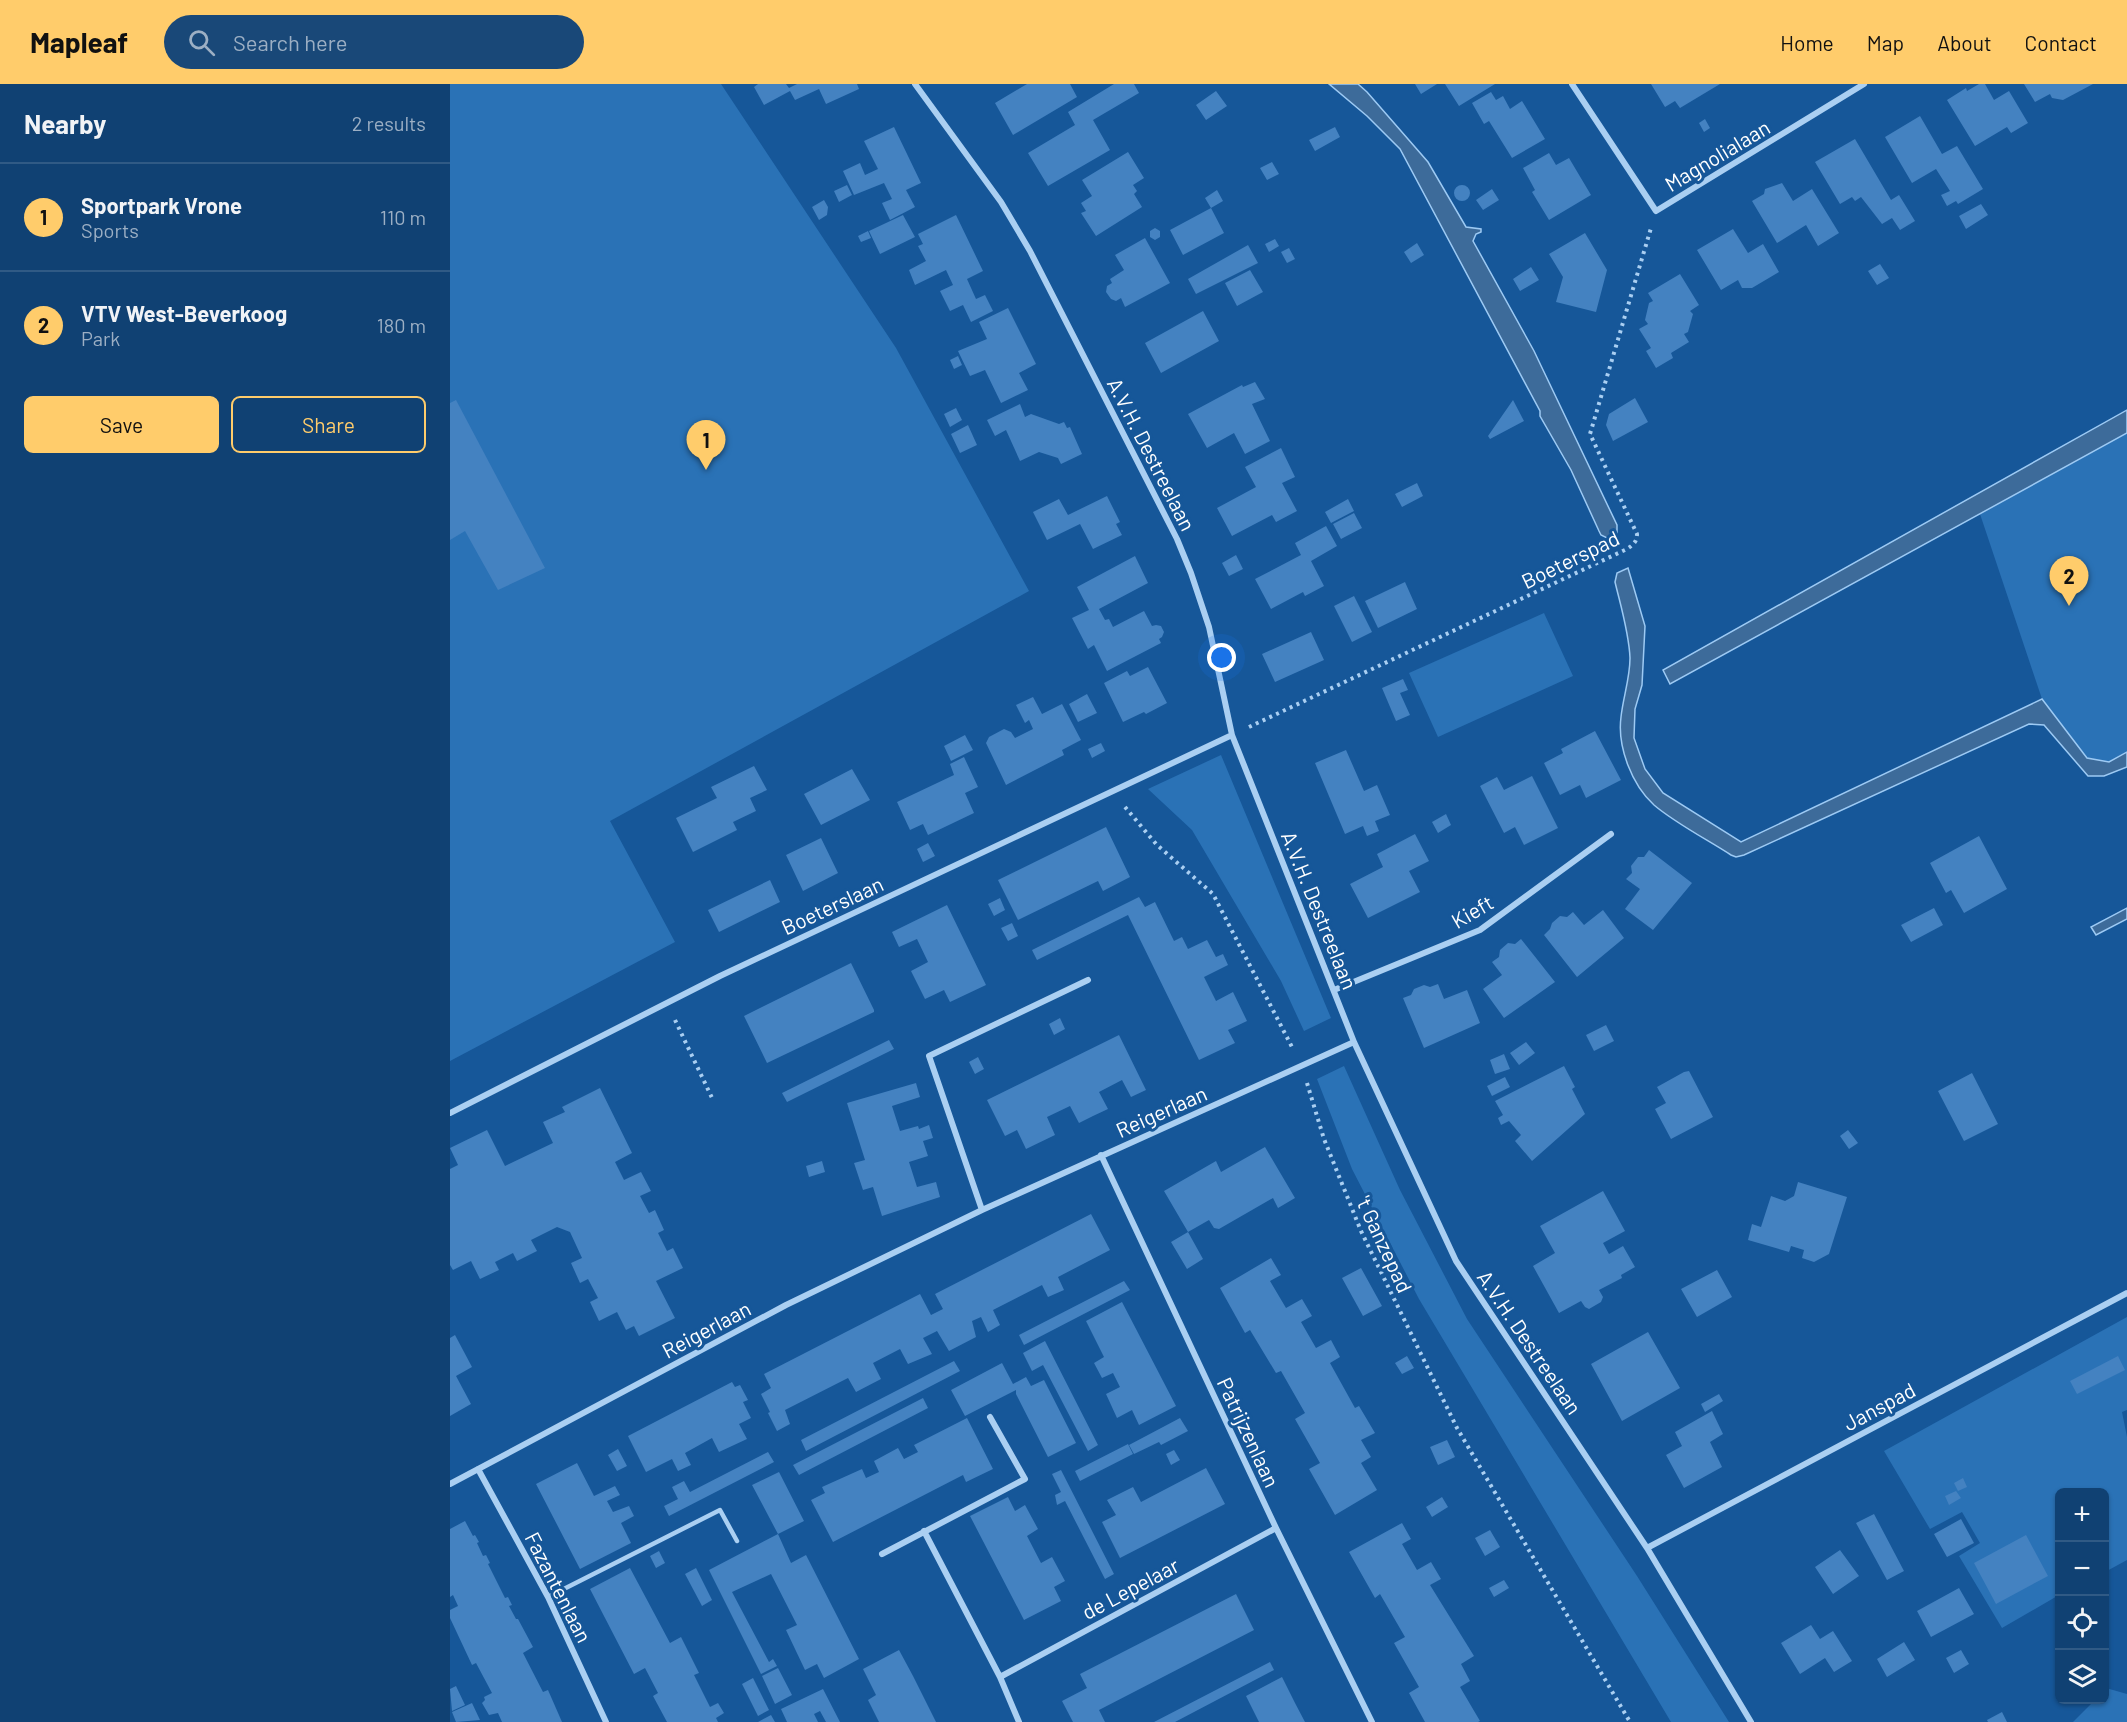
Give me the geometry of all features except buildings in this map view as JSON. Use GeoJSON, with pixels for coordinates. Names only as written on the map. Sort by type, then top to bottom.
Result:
{"type":"FeatureCollection","features":[{"type":"Feature","properties":{"kind":"street","name":"A.V.H. Destreelaan"},"geometry":{"type":"LineString","coordinates":[[915,84],[1001,202],[1030,251],[1176,539],[1191,573],[1209,627],[1232,735],[1354,1042],[1456,1261],[1647,1548],[1751,1722]]}},
{"type":"Feature","properties":{"kind":"street","name":"Magnolialaan"},"geometry":{"type":"LineString","coordinates":[[1572,84],[1656,211],[1864,84]]}},
{"type":"Feature","properties":{"kind":"street","name":"Boeterslaan"},"geometry":{"type":"LineString","coordinates":[[450,1113],[667,1003],[1232,735]]}},
{"type":"Feature","properties":{"kind":"street","name":"Kieft"},"geometry":{"type":"LineString","coordinates":[[1334,990],[1480,930],[1611,834]]}},
{"type":"Feature","properties":{"kind":"street"},"geometry":{"type":"LineString","coordinates":[[982,1210],[929,1056],[1088,980]]}},
{"type":"Feature","properties":{"kind":"street","name":"Reigerlaan"},"geometry":{"type":"LineString","coordinates":[[450,1484],[786,1305],[982,1210],[1354,1042]]}},
{"type":"Feature","properties":{"kind":"street","name":"Patrijzenlaan"},"geometry":{"type":"LineString","coordinates":[[1101,1155],[1276,1528],[1372,1722]]}},
{"type":"Feature","properties":{"kind":"street","name":"Janspad"},"geometry":{"type":"LineString","coordinates":[[1647,1548],[2127,1293]]}},
{"type":"Feature","properties":{"kind":"street"},"geometry":{"type":"LineString","coordinates":[[882,1554],[1025,1479],[990,1416]]}},
{"type":"Feature","properties":{"kind":"street","name":"Fazantenlaan"},"geometry":{"type":"LineString","coordinates":[[478,1469],[548,1598],[606,1722]]}},
{"type":"Feature","properties":{"kind":"street","name":"de Lepelaar"},"geometry":{"type":"LineString","coordinates":[[1000,1677],[1276,1528]]}},
{"type":"Feature","properties":{"kind":"street"},"geometry":{"type":"LineString","coordinates":[[924,1531],[1000,1677],[1019,1722]]}},
{"type":"Feature","properties":{"kind":"lane"},"geometry":{"type":"LineString","coordinates":[[548,1598],[720,1510],[737,1541]]}},
{"type":"Feature","properties":{"kind":"path","name":"Boeterspad"},"geometry":{"type":"LineString","coordinates":[[1232,735],[1634,544],[1637,534],[1590,434],[1656,211]]}},
{"type":"Feature","properties":{"kind":"path","name":"'t Ganzepad"},"geometry":{"type":"LineString","coordinates":[[1108,794],[1121,801],[1157,845],[1213,894],[1302,1066],[1324,1140],[1360,1231],[1457,1428],[1630,1722]]}},
{"type":"Feature","properties":{"kind":"path"},"geometry":{"type":"LineString","coordinates":[[667,1003],[713,1100]]}},
{"type":"Feature","properties":{"kind":"shaded area"},"geometry":{"type":"Polygon","coordinates":[[[450,84],[721,84],[896,348],[1029,591],[610,821],[675,942],[450,1061],[450,84]]]}},
{"type":"Feature","properties":{"kind":"shaded area"},"geometry":{"type":"Polygon","coordinates":[[[1329,84],[1358,84],[1367,92],[1428,162],[1466,227],[1481,229],[1473,241],[1534,351],[1617,525],[1617,533],[1607,538],[1601,535],[1571,470],[1540,416],[1540,411],[1400,149],[1367,116],[1329,84]]]}},
{"type":"Feature","properties":{"kind":"shaded area"},"geometry":{"type":"Polygon","coordinates":[[[2127,410],[2127,433],[1670,684],[1663,670],[2127,410]]]}},
{"type":"Feature","properties":{"kind":"shaded area"},"geometry":{"type":"Polygon","coordinates":[[[2127,433],[2127,752],[2109,762],[2087,758],[2042,699],[1980,514],[2127,433]]]}},
{"type":"Feature","properties":{"kind":"shaded area"},"geometry":{"type":"Polygon","coordinates":[[[1628,568],[1645,626],[1642,685],[1635,709],[1634,738],[1645,769],[1663,793],[1741,842],[2042,699],[2087,758],[2109,762],[2127,752],[2127,767],[2104,776],[2088,776],[2044,725],[2029,724],[1736,857],[1662,812],[1646,797],[1628,765],[1620,729],[1630,658],[1615,582],[1617,573],[1628,568]]]}},
{"type":"Feature","properties":{"kind":"shaded area"},"geometry":{"type":"Polygon","coordinates":[[[1544,613],[1573,676],[1438,737],[1409,673],[1544,613]]]}},
{"type":"Feature","properties":{"kind":"shaded area"},"geometry":{"type":"Polygon","coordinates":[[[1221,755],[1331,1018],[1304,1031],[1281,981],[1192,830],[1148,789],[1221,755]]]}},
{"type":"Feature","properties":{"kind":"shaded area"},"geometry":{"type":"Polygon","coordinates":[[[2127,908],[2127,919],[2096,935],[2091,927],[2127,908]]]}},
{"type":"Feature","properties":{"kind":"shaded area"},"geometry":{"type":"Polygon","coordinates":[[[1344,1066],[1400,1190],[1467,1319],[1637,1576],[1729,1722],[1671,1722],[1419,1299],[1352,1169],[1317,1079],[1344,1066]]]}},
{"type":"Feature","properties":{"kind":"shaded area"},"geometry":{"type":"Polygon","coordinates":[[[2127,1317],[2127,1410],[2122,1412],[2127,1437],[2127,1560],[2109,1570],[2109,1488],[2055,1488],[2055,1597],[2002,1628],[1959,1556],[1980,1543],[1962,1512],[1930,1529],[1884,1451],[2127,1317]]]}},
{"type":"Feature","properties":{"kind":"shaded area"},"geometry":{"type":"Polygon","coordinates":[[[2109,1689],[2127,1694],[2127,1722],[2073,1722],[2091,1704],[2109,1704],[2109,1689]]]}},
{"type":"Feature","properties":{"kind":"place","name":"Sportpark Vrone"},"geometry":{"type":"Point","coordinates":[706,470]}},
{"type":"Feature","properties":{"kind":"place","name":"VTV West-Beverkoog"},"geometry":{"type":"Point","coordinates":[2069,606]}}]}
